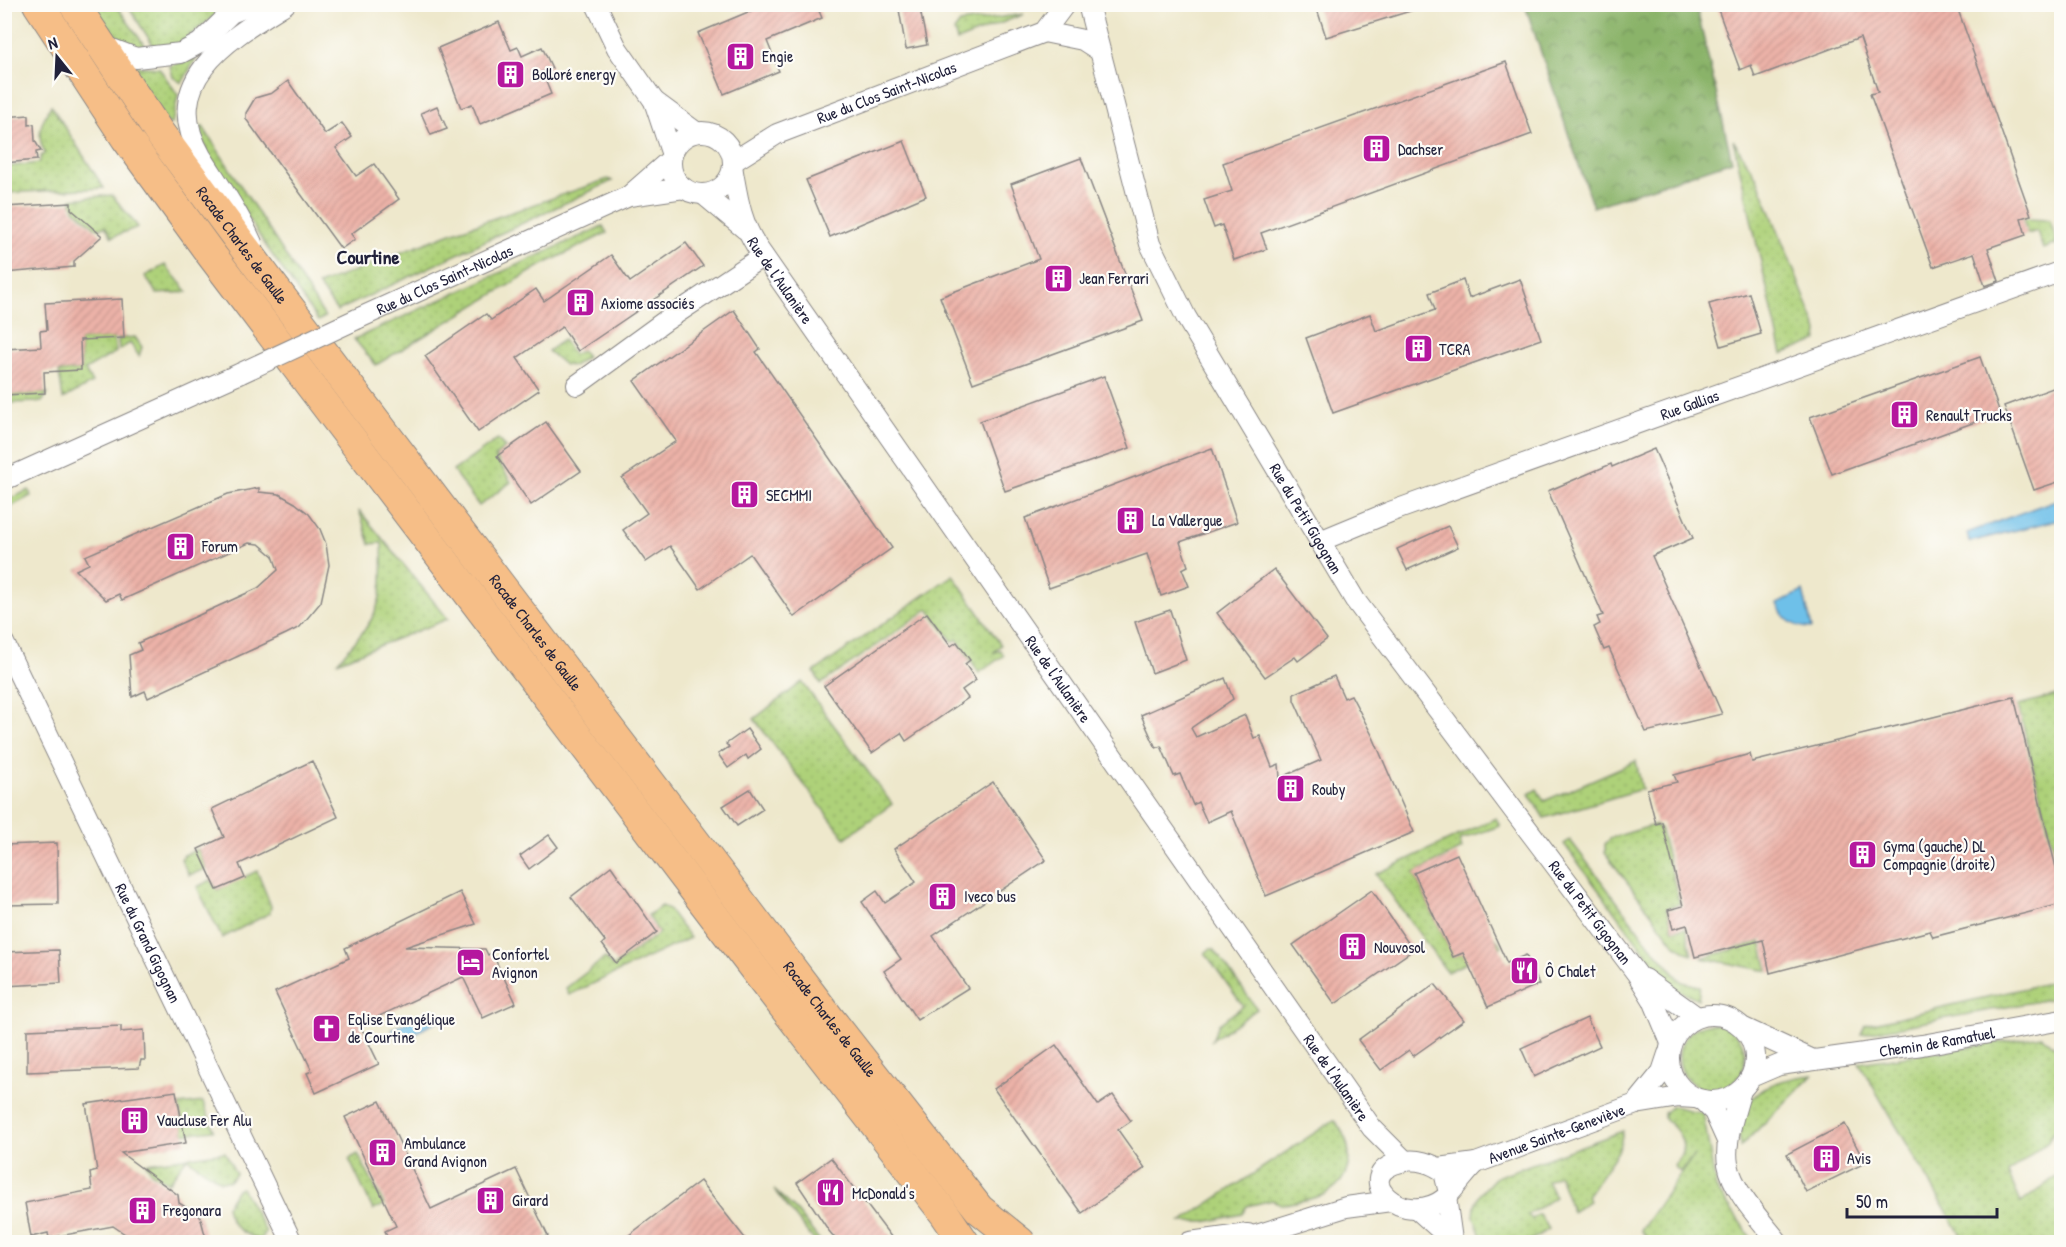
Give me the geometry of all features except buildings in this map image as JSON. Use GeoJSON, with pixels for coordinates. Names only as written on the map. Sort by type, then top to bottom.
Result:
{"type":"FeatureCollection","features":[{"type":"Feature","properties":{"kind":"main road","name":"Rocade Charles de Gaulle"},"geometry":{"type":"LineString","coordinates":[[38,4],[126,138],[210,253],[766,984],[945,1214],[964,1242]]}},
{"type":"Feature","properties":{"kind":"main road","name":"Rocade Charles de Gaulle"},"geometry":{"type":"LineString","coordinates":[[74,4],[158,131],[269,281],[941,1162],[979,1209],[1020,1242]]}},
{"type":"Feature","properties":{"kind":"street"},"geometry":{"type":"LineString","coordinates":[[100,44],[136,58],[181,53],[200,43],[231,13],[255,4]]}},
{"type":"Feature","properties":{"kind":"street"},"geometry":{"type":"LineString","coordinates":[[269,281],[240,214],[200,154],[189,125],[189,100],[198,74],[229,40],[285,4]]}},
{"type":"Feature","properties":{"kind":"street"},"geometry":{"type":"LineString","coordinates":[[596,4],[617,48],[654,101],[671,157],[671,170],[684,188],[703,194],[722,188],[733,166],[726,141],[717,135],[696,132],[654,101]]}},
{"type":"Feature","properties":{"kind":"street"},"geometry":{"type":"LineString","coordinates":[[1065,4],[1044,32],[1083,40],[1100,51]]}},
{"type":"Feature","properties":{"kind":"street","name":"Rue du Petit Gigognan"},"geometry":{"type":"LineString","coordinates":[[1088,4],[1150,244],[1165,277],[1355,600],[1637,974],[1653,1000],[1670,1048]]}},
{"type":"Feature","properties":{"kind":"street","name":"Rue du Clos Saint-Nicolas"},"geometry":{"type":"LineString","coordinates":[[733,166],[777,134],[1044,32]]}},
{"type":"Feature","properties":{"kind":"street"},"geometry":{"type":"LineString","coordinates":[[671,157],[680,140],[696,132]]}},
{"type":"Feature","properties":{"kind":"street","name":"Rue du Clos Saint-Nicolas"},"geometry":{"type":"LineString","coordinates":[[629,196],[671,157]]}},
{"type":"Feature","properties":{"kind":"street","name":"Rue de l'Aulanière"},"geometry":{"type":"LineString","coordinates":[[733,166],[738,207],[745,229],[763,256],[1372,1128],[1405,1161]]}},
{"type":"Feature","properties":{"kind":"street","name":"Rue du Clos Saint-Nicolas"},"geometry":{"type":"LineString","coordinates":[[4,480],[629,196],[684,188]]}},
{"type":"Feature","properties":{"kind":"street","name":"Rue de l'Aulanière"},"geometry":{"type":"LineString","coordinates":[[703,194],[745,229]]}},
{"type":"Feature","properties":{"kind":"street"},"geometry":{"type":"LineString","coordinates":[[578,385],[665,321],[763,256]]}},
{"type":"Feature","properties":{"kind":"street","name":"Rue Gallias"},"geometry":{"type":"LineString","coordinates":[[1320,541],[1401,508],[2061,271]]}},
{"type":"Feature","properties":{"kind":"street","name":"Rue du Grand Gigognan"},"geometry":{"type":"LineString","coordinates":[[4,643],[292,1242]]}},
{"type":"Feature","properties":{"kind":"street","name":"Rue du Petit Gigognan"},"geometry":{"type":"LineString","coordinates":[[1637,974],[1697,1017]]}},
{"type":"Feature","properties":{"kind":"street"},"geometry":{"type":"LineString","coordinates":[[1728,1143],[1714,1112],[1681,1089],[1674,1079],[1669,1065],[1670,1048],[1681,1027],[1697,1017],[1714,1014],[1730,1018],[1744,1028],[1811,1059]]}},
{"type":"Feature","properties":{"kind":"street","name":"Chemin de Ramatuel"},"geometry":{"type":"LineString","coordinates":[[1746,1084],[1779,1065],[1922,1045],[2061,1020]]}},
{"type":"Feature","properties":{"kind":"street"},"geometry":{"type":"LineString","coordinates":[[1744,1028],[1753,1043],[1756,1060],[1746,1084],[1728,1143],[1728,1163],[1734,1181],[1778,1242]]}},
{"type":"Feature","properties":{"kind":"street","name":"Avenue Sainte-Geneviève"},"geometry":{"type":"LineString","coordinates":[[1636,1104],[1662,1072],[1670,1048]]}},
{"type":"Feature","properties":{"kind":"street"},"geometry":{"type":"LineString","coordinates":[[1698,1099],[1710,1102],[1726,1099],[1746,1084]]}},
{"type":"Feature","properties":{"kind":"street","name":"Avenue Sainte-Geneviève"},"geometry":{"type":"LineString","coordinates":[[1439,1168],[1476,1163],[1636,1104],[1679,1097],[1698,1099]]}},
{"type":"Feature","properties":{"kind":"street","name":"Rue de l'Aulanière"},"geometry":{"type":"LineString","coordinates":[[1372,1128],[1379,1175]]}},
{"type":"Feature","properties":{"kind":"street"},"geometry":{"type":"LineString","coordinates":[[1346,1207],[1390,1165],[1405,1161],[1430,1164],[1439,1168],[1447,1178],[1453,1241]]}},
{"type":"Feature","properties":{"kind":"street","name":"Avenue Sainte-Geneviève"},"geometry":{"type":"LineString","coordinates":[[1447,1195],[1476,1163]]}},
{"type":"Feature","properties":{"kind":"street"},"geometry":{"type":"LineString","coordinates":[[1379,1175],[1382,1193],[1391,1201],[1407,1209],[1417,1209],[1447,1195]]}},
{"type":"Feature","properties":{"kind":"street"},"geometry":{"type":"LineString","coordinates":[[1234,1242],[1346,1207],[1391,1201]]}},
{"type":"Feature","properties":{"kind":"street"},"geometry":{"type":"LineString","coordinates":[[1417,1209],[1453,1241]]}},
{"type":"Feature","properties":{"kind":"street"},"geometry":{"type":"LineString","coordinates":[[1190,1242],[1265,1232]]}},
{"type":"Feature","properties":{"kind":"green space"},"geometry":{"type":"Polygon","coordinates":[[[89,5],[116,5],[148,50],[142,52],[104,29],[89,5]]]}},
{"type":"Feature","properties":{"kind":"green space"},"geometry":{"type":"Polygon","coordinates":[[[127,5],[227,5],[180,44],[155,48],[127,5]]]}},
{"type":"Feature","properties":{"kind":"green space"},"geometry":{"type":"Polygon","coordinates":[[[1525,5],[1696,5],[1732,161],[1593,207],[1525,5]]]}},
{"type":"Feature","properties":{"kind":"green space"},"geometry":{"type":"Polygon","coordinates":[[[1024,14],[957,41],[954,31],[960,23],[1024,14]]]}},
{"type":"Feature","properties":{"kind":"green space"},"geometry":{"type":"Polygon","coordinates":[[[192,58],[195,60],[182,83],[173,77],[170,66],[192,58]]]}},
{"type":"Feature","properties":{"kind":"green space"},"geometry":{"type":"Polygon","coordinates":[[[129,66],[159,68],[178,95],[172,124],[167,123],[129,66]]]}},
{"type":"Feature","properties":{"kind":"green space"},"geometry":{"type":"Polygon","coordinates":[[[51,105],[104,188],[5,193],[5,167],[39,163],[41,156],[45,153],[40,140],[40,129],[51,105]]]}},
{"type":"Feature","properties":{"kind":"green space"},"geometry":{"type":"Polygon","coordinates":[[[199,127],[203,127],[325,317],[318,321],[264,243],[207,153],[199,127]]]}},
{"type":"Feature","properties":{"kind":"green space"},"geometry":{"type":"Polygon","coordinates":[[[1733,140],[1757,178],[1818,331],[1817,341],[1782,354],[1733,140]]]}},
{"type":"Feature","properties":{"kind":"green space"},"geometry":{"type":"Polygon","coordinates":[[[608,179],[612,181],[337,311],[318,285],[451,233],[608,179]]]}},
{"type":"Feature","properties":{"kind":"green space"},"geometry":{"type":"Polygon","coordinates":[[[112,195],[138,227],[112,237],[106,227],[96,228],[74,209],[71,199],[112,195]]]}},
{"type":"Feature","properties":{"kind":"green space"},"geometry":{"type":"Polygon","coordinates":[[[2023,219],[2050,220],[2057,244],[2043,249],[2037,231],[2028,234],[2023,219]]]}},
{"type":"Feature","properties":{"kind":"green space"},"geometry":{"type":"Polygon","coordinates":[[[603,226],[607,233],[542,265],[376,365],[354,339],[603,226]]]}},
{"type":"Feature","properties":{"kind":"green space"},"geometry":{"type":"Polygon","coordinates":[[[165,265],[188,292],[157,294],[145,276],[165,265]]]}},
{"type":"Feature","properties":{"kind":"green space"},"geometry":{"type":"Polygon","coordinates":[[[135,337],[142,347],[139,356],[130,343],[119,350],[118,339],[135,337]]]}},
{"type":"Feature","properties":{"kind":"green space"},"geometry":{"type":"Polygon","coordinates":[[[114,338],[116,352],[85,370],[92,383],[63,399],[59,372],[81,370],[80,340],[114,338]]]}},
{"type":"Feature","properties":{"kind":"green space"},"geometry":{"type":"Polygon","coordinates":[[[563,340],[573,354],[582,351],[587,357],[573,366],[565,365],[548,351],[563,340]]]}},
{"type":"Feature","properties":{"kind":"green space"},"geometry":{"type":"Polygon","coordinates":[[[48,393],[42,402],[5,403],[5,395],[48,393]]]}},
{"type":"Feature","properties":{"kind":"green space"},"geometry":{"type":"Polygon","coordinates":[[[498,439],[505,448],[495,456],[511,482],[479,506],[453,471],[498,439]]]}},
{"type":"Feature","properties":{"kind":"green space"},"geometry":{"type":"Polygon","coordinates":[[[29,490],[31,496],[12,506],[5,529],[5,501],[29,490]]]}},
{"type":"Feature","properties":{"kind":"green space"},"geometry":{"type":"Polygon","coordinates":[[[359,510],[448,619],[337,662],[371,621],[380,596],[382,543],[370,544],[359,510]]]}},
{"type":"Feature","properties":{"kind":"green space"},"geometry":{"type":"Polygon","coordinates":[[[953,575],[1001,645],[993,653],[1000,650],[1004,655],[979,673],[957,639],[953,642],[928,609],[821,684],[814,672],[953,575]]]}},
{"type":"Feature","properties":{"kind":"green space"},"geometry":{"type":"Polygon","coordinates":[[[802,682],[892,804],[845,838],[754,719],[802,682]]]}},
{"type":"Feature","properties":{"kind":"green space"},"geometry":{"type":"Polygon","coordinates":[[[2061,694],[2062,696],[2061,879],[2018,705],[2061,694]]]}},
{"type":"Feature","properties":{"kind":"green space"},"geometry":{"type":"Polygon","coordinates":[[[1636,761],[1642,789],[1544,818],[1529,794],[1537,789],[1544,801],[1636,761]]]}},
{"type":"Feature","properties":{"kind":"green space"},"geometry":{"type":"Polygon","coordinates":[[[1496,818],[1500,826],[1459,840],[1462,849],[1414,873],[1453,957],[1495,938],[1502,946],[1447,972],[1376,874],[1496,818]]]}},
{"type":"Feature","properties":{"kind":"green space"},"geometry":{"type":"Polygon","coordinates":[[[1654,825],[1660,828],[1680,904],[1667,908],[1673,930],[1686,928],[1692,955],[1675,945],[1605,853],[1605,844],[1611,838],[1654,825]]]}},
{"type":"Feature","properties":{"kind":"green space"},"geometry":{"type":"Polygon","coordinates":[[[1570,840],[1650,945],[1682,982],[1700,986],[1698,999],[1671,987],[1564,844],[1570,840]]]}},
{"type":"Feature","properties":{"kind":"green space"},"geometry":{"type":"Polygon","coordinates":[[[198,849],[206,869],[189,875],[181,859],[184,855],[198,849]]]}},
{"type":"Feature","properties":{"kind":"green space"},"geometry":{"type":"Polygon","coordinates":[[[257,871],[271,906],[270,913],[222,938],[197,887],[211,880],[217,890],[257,871]]]}},
{"type":"Feature","properties":{"kind":"green space"},"geometry":{"type":"Polygon","coordinates":[[[662,906],[670,911],[690,938],[569,995],[566,988],[605,958],[613,967],[659,933],[648,915],[662,906]]]}},
{"type":"Feature","properties":{"kind":"green space"},"geometry":{"type":"Polygon","coordinates":[[[1761,942],[1768,971],[1701,958],[1761,942]]]}},
{"type":"Feature","properties":{"kind":"green space"},"geometry":{"type":"Polygon","coordinates":[[[1214,949],[1257,1009],[1212,1040],[1219,1024],[1243,1006],[1205,953],[1214,949]]]}},
{"type":"Feature","properties":{"kind":"green space"},"geometry":{"type":"Polygon","coordinates":[[[2061,980],[2061,997],[1861,1034],[1865,1025],[2061,980]]]}},
{"type":"Feature","properties":{"kind":"green space"},"geometry":{"type":"Polygon","coordinates":[[[1712,1024],[1724,1027],[1735,1034],[1742,1045],[1745,1057],[1742,1069],[1735,1080],[1724,1087],[1712,1090],[1700,1087],[1689,1080],[1682,1069],[1679,1057],[1682,1045],[1689,1034],[1700,1027],[1712,1024]]]}},
{"type":"Feature","properties":{"kind":"green space"},"geometry":{"type":"Polygon","coordinates":[[[2042,1036],[2061,1052],[2061,1120],[2048,1141],[2008,1173],[2021,1203],[2059,1174],[2061,1168],[2061,1242],[1965,1242],[1859,1063],[2042,1036]]]}},
{"type":"Feature","properties":{"kind":"green space"},"geometry":{"type":"Polygon","coordinates":[[[1813,1075],[1740,1147],[1743,1115],[1757,1093],[1781,1081],[1813,1075]]]}},
{"type":"Feature","properties":{"kind":"green space"},"geometry":{"type":"Polygon","coordinates":[[[203,1102],[214,1130],[184,1134],[179,1105],[203,1102]]]}},
{"type":"Feature","properties":{"kind":"green space"},"geometry":{"type":"Polygon","coordinates":[[[1672,1106],[1703,1113],[1716,1188],[1754,1242],[1650,1242],[1641,1230],[1694,1155],[1680,1172],[1674,1166],[1683,1146],[1679,1134],[1664,1118],[1664,1113],[1672,1106]]]}},
{"type":"Feature","properties":{"kind":"green space"},"geometry":{"type":"Polygon","coordinates":[[[1334,1120],[1345,1139],[1349,1159],[1343,1178],[1327,1193],[1281,1205],[1273,1200],[1247,1206],[1242,1214],[1205,1222],[1181,1222],[1334,1120]]]}},
{"type":"Feature","properties":{"kind":"green space"},"geometry":{"type":"Polygon","coordinates":[[[1623,1131],[1619,1150],[1587,1196],[1589,1201],[1572,1212],[1559,1175],[1547,1181],[1555,1197],[1528,1215],[1532,1219],[1539,1214],[1549,1229],[1528,1242],[1517,1242],[1514,1238],[1507,1242],[1483,1242],[1474,1217],[1475,1206],[1479,1195],[1496,1177],[1623,1131]]]}},
{"type":"Feature","properties":{"kind":"green space"},"geometry":{"type":"Polygon","coordinates":[[[225,1152],[236,1174],[229,1181],[220,1181],[187,1158],[168,1183],[151,1172],[146,1163],[225,1152]]]}},
{"type":"Feature","properties":{"kind":"green space"},"geometry":{"type":"Polygon","coordinates":[[[358,1154],[384,1205],[373,1210],[349,1159],[358,1154]]]}},
{"type":"Feature","properties":{"kind":"green space"},"geometry":{"type":"Polygon","coordinates":[[[242,1188],[266,1232],[259,1240],[238,1228],[230,1220],[228,1214],[226,1207],[237,1189],[242,1188]]]}},
{"type":"Feature","properties":{"kind":"green space"},"geometry":{"type":"Polygon","coordinates":[[[774,1190],[794,1208],[821,1242],[815,1242],[774,1190]]]}},
{"type":"Feature","properties":{"kind":"water"},"geometry":{"type":"Polygon","coordinates":[[[2061,498],[2061,519],[1969,542],[1967,533],[2061,498]]]}},
{"type":"Feature","properties":{"kind":"water"},"geometry":{"type":"Polygon","coordinates":[[[1803,591],[1812,628],[1790,622],[1777,604],[1803,591]]]}},
{"type":"Feature","properties":{"kind":"water"},"geometry":{"type":"Polygon","coordinates":[[[434,1009],[439,1021],[398,1041],[392,1029],[434,1009]]]}},
{"type":"Feature","properties":{"kind":"place","name":"Engie"},"geometry":{"type":"Point","coordinates":[741,56]}},
{"type":"Feature","properties":{"kind":"place","name":"Bolloré energy"},"geometry":{"type":"Point","coordinates":[511,74]}},
{"type":"Feature","properties":{"kind":"place","name":"Dachser"},"geometry":{"type":"Point","coordinates":[1377,149]}},
{"type":"Feature","properties":{"kind":"place","name":"Jean Ferrari"},"geometry":{"type":"Point","coordinates":[1058,278]}},
{"type":"Feature","properties":{"kind":"place","name":"Axiome associés"},"geometry":{"type":"Point","coordinates":[580,303]}},
{"type":"Feature","properties":{"kind":"place","name":"TCRA"},"geometry":{"type":"Point","coordinates":[1418,349]}},
{"type":"Feature","properties":{"kind":"place","name":"Renault Trucks"},"geometry":{"type":"Point","coordinates":[1905,415]}},
{"type":"Feature","properties":{"kind":"place","name":"SECMMI"},"geometry":{"type":"Point","coordinates":[745,495]}},
{"type":"Feature","properties":{"kind":"place","name":"La Vallergue"},"geometry":{"type":"Point","coordinates":[1131,520]}},
{"type":"Feature","properties":{"kind":"place","name":"Forum"},"geometry":{"type":"Point","coordinates":[181,546]}},
{"type":"Feature","properties":{"kind":"place","name":"Rouby"},"geometry":{"type":"Point","coordinates":[1291,789]}},
{"type":"Feature","properties":{"kind":"place","name":"Gyma (gauche) DL Compagnie (droite)"},"geometry":{"type":"Point","coordinates":[1862,855]}},
{"type":"Feature","properties":{"kind":"place","name":"Iveco bus"},"geometry":{"type":"Point","coordinates":[943,896]}},
{"type":"Feature","properties":{"kind":"place","name":"Nouvosol"},"geometry":{"type":"Point","coordinates":[1353,947]}},
{"type":"Feature","properties":{"kind":"place","name":"Confortel Avignon"},"geometry":{"type":"Point","coordinates":[471,963]}},
{"type":"Feature","properties":{"kind":"place","name":"Ô Chalet"},"geometry":{"type":"Point","coordinates":[1524,971]}},
{"type":"Feature","properties":{"kind":"place","name":"Eqlise Evangélique de Courtine"},"geometry":{"type":"Point","coordinates":[327,1028]}},
{"type":"Feature","properties":{"kind":"place","name":"Vaucluse Fer Alu"},"geometry":{"type":"Point","coordinates":[135,1120]}},
{"type":"Feature","properties":{"kind":"place","name":"Ambulance Grand Avignon"},"geometry":{"type":"Point","coordinates":[383,1152]}},
{"type":"Feature","properties":{"kind":"place","name":"Avis"},"geometry":{"type":"Point","coordinates":[1826,1158]}},
{"type":"Feature","properties":{"kind":"place","name":"McDonald's"},"geometry":{"type":"Point","coordinates":[831,1193]}},
{"type":"Feature","properties":{"kind":"place","name":"Girard"},"geometry":{"type":"Point","coordinates":[491,1200]}},
{"type":"Feature","properties":{"kind":"place","name":"Fregonara"},"geometry":{"type":"Point","coordinates":[142,1210]}},
{"type":"Feature","properties":{"kind":"district","name":"Courtine"},"geometry":{"type":"Point","coordinates":[368,257]}}]}
